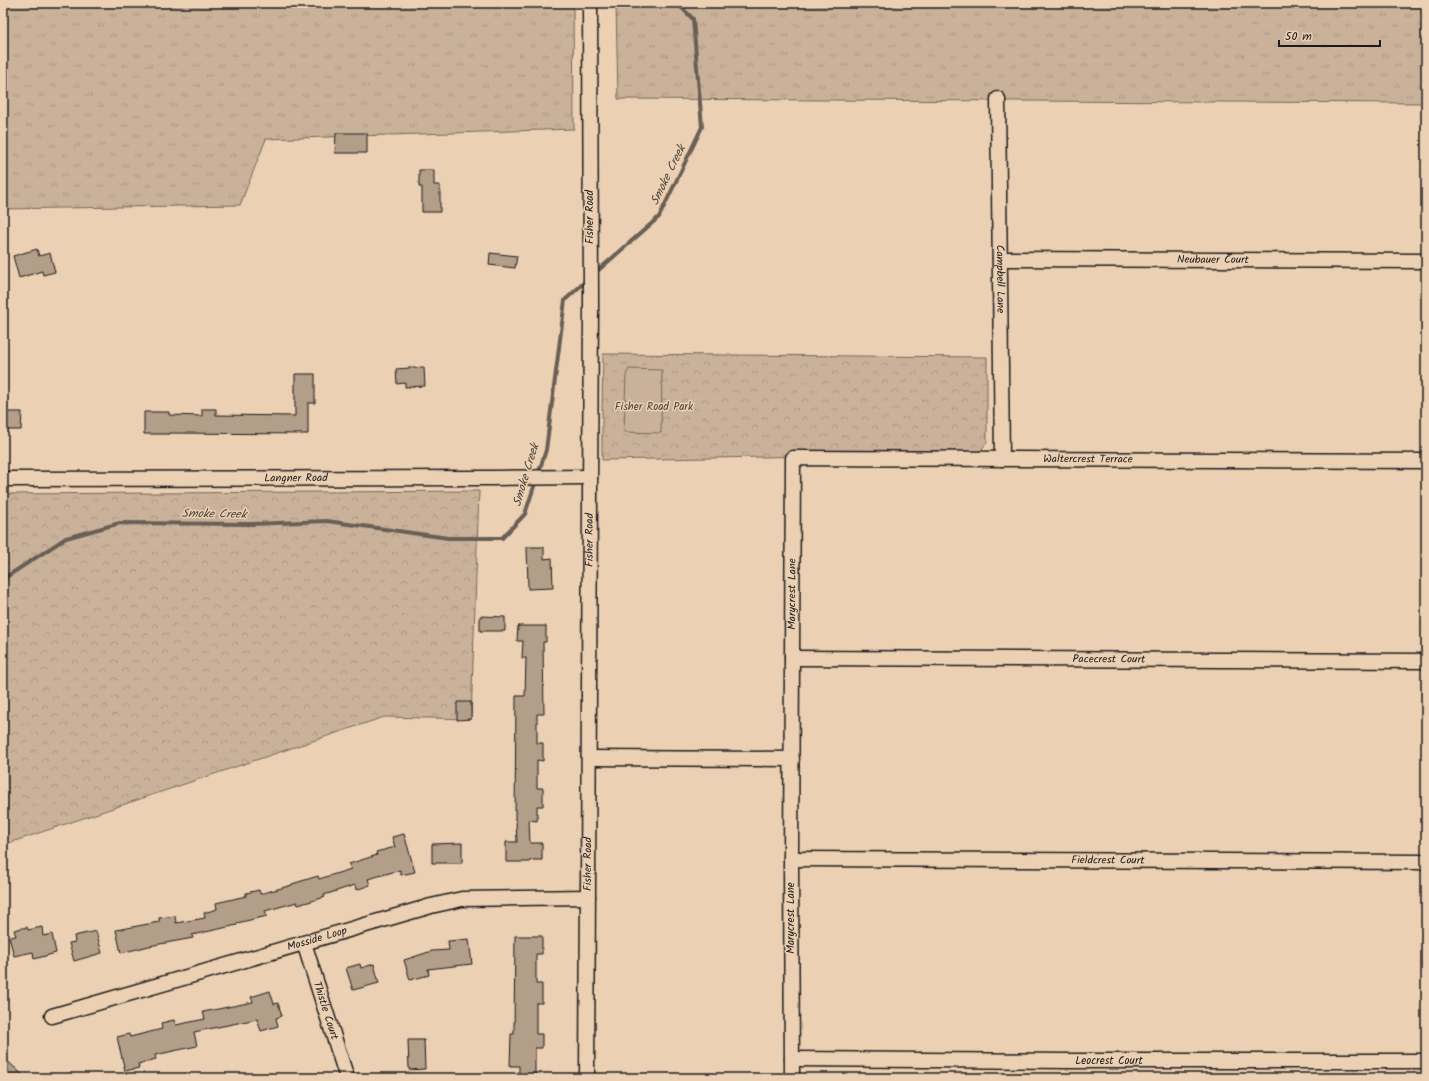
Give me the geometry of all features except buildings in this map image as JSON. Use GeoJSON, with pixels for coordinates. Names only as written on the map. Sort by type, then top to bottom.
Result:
{"type":"FeatureCollection","features":[{"type":"Feature","properties":{"kind":"street","name":"Fisher Road"},"geometry":{"type":"LineString","coordinates":[[587,1078],[591,304],[590,3]]}},
{"type":"Feature","properties":{"kind":"street","name":"Campbell Lane"},"geometry":{"type":"LineString","coordinates":[[998,99],[1002,459]]}},
{"type":"Feature","properties":{"kind":"street","name":"Neubauer Court"},"geometry":{"type":"LineString","coordinates":[[1000,259],[1426,261]]}},
{"type":"Feature","properties":{"kind":"street","name":"Waltercrest Terrace"},"geometry":{"type":"LineString","coordinates":[[792,501],[793,458],[1426,461]]}},
{"type":"Feature","properties":{"kind":"street","name":"Langner Road"},"geometry":{"type":"LineString","coordinates":[[3,479],[590,477]]}},
{"type":"Feature","properties":{"kind":"street","name":"Marycrest Lane"},"geometry":{"type":"LineString","coordinates":[[792,501],[792,1078]]}},
{"type":"Feature","properties":{"kind":"street","name":"Pacecrest Court"},"geometry":{"type":"LineString","coordinates":[[792,658],[1426,661]]}},
{"type":"Feature","properties":{"kind":"street"},"geometry":{"type":"LineString","coordinates":[[589,758],[792,758]]}},
{"type":"Feature","properties":{"kind":"street","name":"Fieldcrest Court"},"geometry":{"type":"LineString","coordinates":[[791,859],[1426,862]]}},
{"type":"Feature","properties":{"kind":"street","name":"Mosside Loop"},"geometry":{"type":"LineString","coordinates":[[52,1016],[430,906],[462,899],[588,897]]}},
{"type":"Feature","properties":{"kind":"street","name":"Thistle Court"},"geometry":{"type":"LineString","coordinates":[[304,943],[347,1078]]}},
{"type":"Feature","properties":{"kind":"street","name":"Leocrest Court"},"geometry":{"type":"LineString","coordinates":[[792,1059],[1426,1061]]}},
{"type":"Feature","properties":{"kind":"green space"},"geometry":{"type":"Polygon","coordinates":[[[3,3],[573,3],[574,129],[266,139],[240,205],[3,209],[3,3]]]}},
{"type":"Feature","properties":{"kind":"green space"},"geometry":{"type":"Polygon","coordinates":[[[616,3],[1426,3],[1426,103],[618,99],[616,3]]]}},
{"type":"Feature","properties":{"kind":"green space","name":"Fisher Road Park"},"geometry":{"type":"Polygon","coordinates":[[[603,354],[987,357],[987,442],[979,453],[602,460],[603,354]]]}},
{"type":"Feature","properties":{"kind":"green space"},"geometry":{"type":"Polygon","coordinates":[[[629,369],[662,370],[661,433],[624,432],[626,375],[629,369]]]}},
{"type":"Feature","properties":{"kind":"green space"},"geometry":{"type":"Polygon","coordinates":[[[479,491],[471,719],[384,717],[3,845],[3,494],[479,491]]]}},
{"type":"Feature","properties":{"kind":"waterway","name":"Smoke Creek"},"geometry":{"type":"LineString","coordinates":[[594,274],[659,217],[702,127],[693,19],[677,3]]}},
{"type":"Feature","properties":{"kind":"waterway","name":"Smoke Creek"},"geometry":{"type":"LineString","coordinates":[[3,579],[66,538],[120,523],[252,524],[327,521],[448,538],[502,538],[525,514],[546,450],[565,300],[587,280]]}}]}
